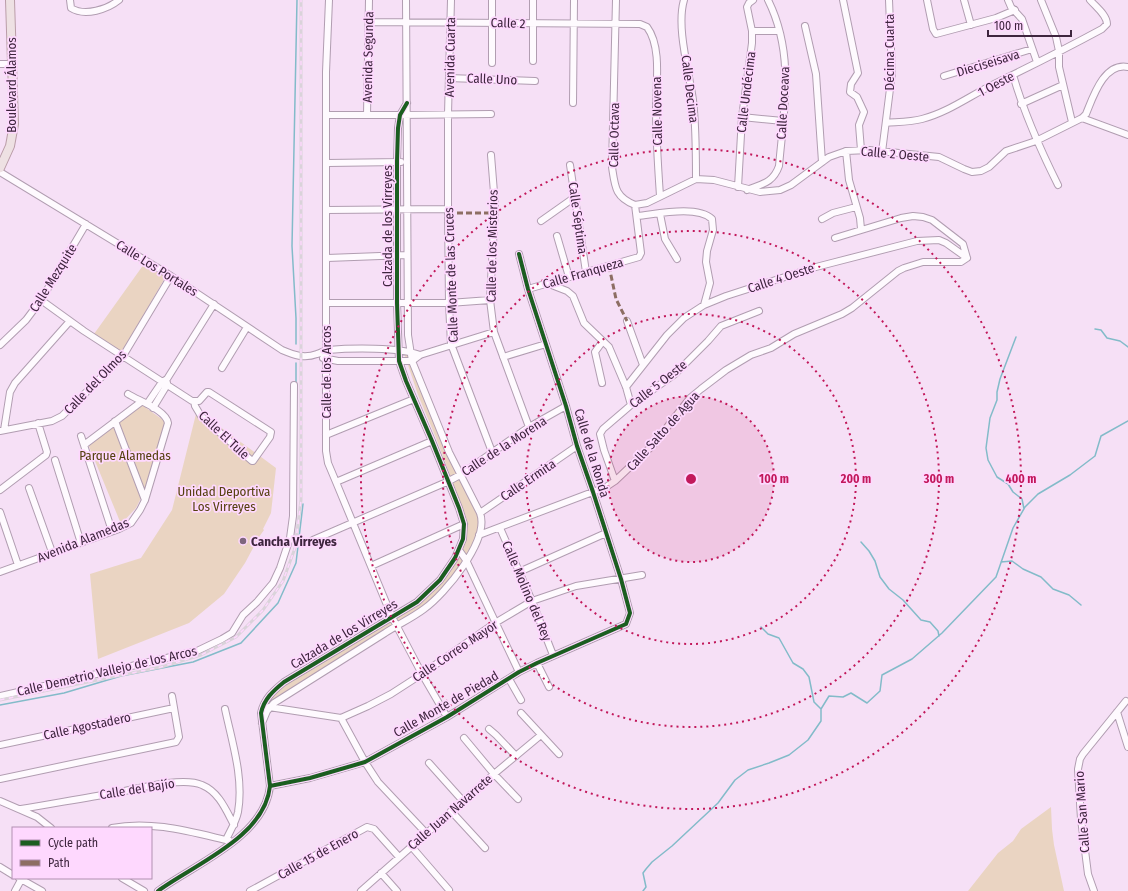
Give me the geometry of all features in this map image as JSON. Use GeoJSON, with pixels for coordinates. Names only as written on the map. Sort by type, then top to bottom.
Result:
{"type":"FeatureCollection","features":[{"type":"Feature","properties":{"kind":"main road","name":"Boulevard Álamos"},"geometry":{"type":"LineString","coordinates":[[0,168],[10,146],[13,134],[10,0]]}},
{"type":"Feature","properties":{"kind":"street"},"geometry":{"type":"LineString","coordinates":[[70,0],[72,8],[78,11],[101,9],[108,7],[119,0]]}},
{"type":"Feature","properties":{"kind":"street","name":"Calle de los Arcos"},"geometry":{"type":"LineString","coordinates":[[330,0],[326,72],[326,435],[328,462],[392,617],[447,717]]}},
{"type":"Feature","properties":{"kind":"street","name":"Avenida Segunda"},"geometry":{"type":"LineString","coordinates":[[367,115],[369,0]]}},
{"type":"Feature","properties":{"kind":"street"},"geometry":{"type":"LineString","coordinates":[[406,0],[407,103]]}},
{"type":"Feature","properties":{"kind":"street","name":"Avenida Cuarta"},"geometry":{"type":"LineString","coordinates":[[448,114],[451,0]]}},
{"type":"Feature","properties":{"kind":"street"},"geometry":{"type":"LineString","coordinates":[[492,0],[492,63]]}},
{"type":"Feature","properties":{"kind":"street"},"geometry":{"type":"LineString","coordinates":[[533,0],[533,61]]}},
{"type":"Feature","properties":{"kind":"street"},"geometry":{"type":"LineString","coordinates":[[573,103],[575,24],[574,0]]}},
{"type":"Feature","properties":{"kind":"street","name":"Calle Octava"},"geometry":{"type":"LineString","coordinates":[[616,0],[612,167],[617,192],[625,201],[635,205]]}},
{"type":"Feature","properties":{"kind":"street","name":"Calle Decima"},"geometry":{"type":"LineString","coordinates":[[684,0],[682,22],[696,122],[696,179]]}},
{"type":"Feature","properties":{"kind":"street","name":"Calle Undécima"},"geometry":{"type":"LineString","coordinates":[[738,187],[742,117],[752,43],[752,32],[747,7],[753,0]]}},
{"type":"Feature","properties":{"kind":"street","name":"Calle Doceava"},"geometry":{"type":"LineString","coordinates":[[747,190],[771,180],[776,174],[779,166],[787,76],[783,46],[768,0]]}},
{"type":"Feature","properties":{"kind":"street"},"geometry":{"type":"LineString","coordinates":[[843,0],[858,73],[851,84],[850,92],[857,97],[864,112],[859,125],[861,150]]}},
{"type":"Feature","properties":{"kind":"street","name":"Décima Cuarta"},"geometry":{"type":"LineString","coordinates":[[882,152],[892,73],[889,0]]}},
{"type":"Feature","properties":{"kind":"street"},"geometry":{"type":"LineString","coordinates":[[927,0],[933,29],[936,34],[996,18],[1015,10]]}},
{"type":"Feature","properties":{"kind":"street"},"geometry":{"type":"LineString","coordinates":[[964,0],[971,25]]}},
{"type":"Feature","properties":{"kind":"street"},"geometry":{"type":"LineString","coordinates":[[1008,0],[1022,19],[1037,62]]}},
{"type":"Feature","properties":{"kind":"street"},"geometry":{"type":"LineString","coordinates":[[1041,0],[1056,37],[1059,51],[1059,67],[1062,85],[1072,122]]}},
{"type":"Feature","properties":{"kind":"street","name":"1 Oeste"},"geometry":{"type":"LineString","coordinates":[[886,123],[908,122],[938,114],[1102,30],[1107,22],[1104,16],[1090,0]]}},
{"type":"Feature","properties":{"kind":"street","name":"Calle 2"},"geometry":{"type":"LineString","coordinates":[[369,22],[640,24],[647,27]]}},
{"type":"Feature","properties":{"kind":"street"},"geometry":{"type":"LineString","coordinates":[[805,26],[816,74],[822,162]]}},
{"type":"Feature","properties":{"kind":"street","name":"Calle Novena"},"geometry":{"type":"LineString","coordinates":[[647,27],[653,38],[656,56],[656,108],[660,196]]}},
{"type":"Feature","properties":{"kind":"street"},"geometry":{"type":"LineString","coordinates":[[752,32],[779,31]]}},
{"type":"Feature","properties":{"kind":"street","name":"Dieciseisava"},"geometry":{"type":"LineString","coordinates":[[944,76],[1032,49]]}},
{"type":"Feature","properties":{"kind":"street"},"geometry":{"type":"LineString","coordinates":[[0,64],[12,64]]}},
{"type":"Feature","properties":{"kind":"street"},"geometry":{"type":"LineString","coordinates":[[1128,68],[1123,66],[1117,68],[1105,77],[1099,85],[1086,114],[1082,118],[1128,135]]}},
{"type":"Feature","properties":{"kind":"street"},"geometry":{"type":"LineString","coordinates":[[1013,75],[1021,104],[1036,141],[1058,185]]}},
{"type":"Feature","properties":{"kind":"street","name":"Calle Uno"},"geometry":{"type":"LineString","coordinates":[[449,78],[534,81]]}},
{"type":"Feature","properties":{"kind":"street"},"geometry":{"type":"LineString","coordinates":[[1021,104],[1062,85]]}},
{"type":"Feature","properties":{"kind":"street","name":"Calzada de los Virreyes"},"geometry":{"type":"LineString","coordinates":[[262,724],[269,707],[427,606],[449,584],[476,544],[479,535],[482,521],[480,513],[449,452],[412,361],[410,351],[407,255],[407,103]]}},
{"type":"Feature","properties":{"kind":"street","name":"Calzada de los Virreyes"},"geometry":{"type":"LineString","coordinates":[[158,891],[233,842],[251,825],[263,810],[268,799],[270,786],[261,713],[266,701],[274,691],[284,682],[417,602],[440,580],[455,558],[463,539],[464,524],[459,508],[399,361],[396,210],[398,128],[400,115],[407,103]]}},
{"type":"Feature","properties":{"kind":"street","name":"Calle Monte de las Cruces"},"geometry":{"type":"LineString","coordinates":[[448,114],[449,303],[451,344],[492,452]]}},
{"type":"Feature","properties":{"kind":"street"},"geometry":{"type":"LineString","coordinates":[[327,115],[491,114]]}},
{"type":"Feature","properties":{"kind":"street"},"geometry":{"type":"LineString","coordinates":[[742,117],[783,121]]}},
{"type":"Feature","properties":{"kind":"street","name":"Calle 2 Oeste"},"geometry":{"type":"LineString","coordinates":[[635,205],[646,204],[696,179],[714,180],[747,190],[760,192],[780,190],[791,185],[829,157],[846,151],[861,150],[939,158],[972,172],[981,171],[988,167],[1006,151],[1036,141],[1082,118]]}},
{"type":"Feature","properties":{"kind":"street"},"geometry":{"type":"LineString","coordinates":[[846,151],[849,180],[860,218],[861,229]]}},
{"type":"Feature","properties":{"kind":"street","name":"Calle de los Misterios"},"geometry":{"type":"LineString","coordinates":[[491,155],[495,205],[490,300],[494,332],[530,427]]}},
{"type":"Feature","properties":{"kind":"street"},"geometry":{"type":"LineString","coordinates":[[326,163],[407,162]]}},
{"type":"Feature","properties":{"kind":"street","name":"Calle Séptima"},"geometry":{"type":"LineString","coordinates":[[570,165],[586,272]]}},
{"type":"Feature","properties":{"kind":"street","name":"Calle Los Portales"},"geometry":{"type":"LineString","coordinates":[[0,172],[172,276],[287,352],[301,357],[316,355],[326,350],[398,350],[410,351],[420,355]]}},
{"type":"Feature","properties":{"kind":"street"},"geometry":{"type":"LineString","coordinates":[[541,221],[575,197]]}},
{"type":"Feature","properties":{"kind":"street"},"geometry":{"type":"LineString","coordinates":[[635,205],[638,216],[685,210],[705,215],[712,219],[712,230],[706,262],[710,283],[704,305]]}},
{"type":"Feature","properties":{"kind":"street"},"geometry":{"type":"LineString","coordinates":[[822,219],[833,213],[856,207]]}},
{"type":"Feature","properties":{"kind":"street"},"geometry":{"type":"LineString","coordinates":[[326,210],[448,209]]}},
{"type":"Feature","properties":{"kind":"street"},"geometry":{"type":"LineString","coordinates":[[660,214],[665,239],[677,259]]}},
{"type":"Feature","properties":{"kind":"street","name":"Calle Franqueza"},"geometry":{"type":"LineString","coordinates":[[528,289],[639,257],[642,250],[638,216]]}},
{"type":"Feature","properties":{"kind":"street"},"geometry":{"type":"LineString","coordinates":[[836,238],[861,229],[901,218],[913,216],[923,217],[932,220],[963,244],[966,258]]}},
{"type":"Feature","properties":{"kind":"street","name":"Calle Mezquite"},"geometry":{"type":"LineString","coordinates":[[0,345],[26,320],[41,300],[86,224]]}},
{"type":"Feature","properties":{"kind":"street"},"geometry":{"type":"LineString","coordinates":[[557,236],[569,277]]}},
{"type":"Feature","properties":{"kind":"street","name":"Calle 4 Oeste"},"geometry":{"type":"LineString","coordinates":[[626,387],[667,335],[684,318],[704,305],[726,296],[816,267],[917,241],[939,240],[966,258]]}},
{"type":"Feature","properties":{"kind":"street","name":"Calle de la Ronda"},"geometry":{"type":"LineString","coordinates":[[519,254],[528,289],[566,406],[577,446],[621,579],[630,613],[626,624]]}},
{"type":"Feature","properties":{"kind":"street"},"geometry":{"type":"LineString","coordinates":[[327,258],[407,255]]}},
{"type":"Feature","properties":{"kind":"street","name":"Calle Salto de Agua"},"geometry":{"type":"LineString","coordinates":[[479,535],[593,492],[615,481],[653,445],[690,398],[701,388],[726,370],[751,355],[771,348],[794,334],[842,314],[852,308],[898,271],[923,262],[933,261],[951,263],[961,262],[966,258]]}},
{"type":"Feature","properties":{"kind":"street","name":"Calle del Olmos"},"geometry":{"type":"LineString","coordinates":[[2,431],[52,421],[62,416],[123,356],[172,276]]}},
{"type":"Feature","properties":{"kind":"street"},"geometry":{"type":"LineString","coordinates":[[549,284],[567,291],[573,296],[584,323],[604,340],[609,347],[626,387],[631,405]]}},
{"type":"Feature","properties":{"kind":"street","name":"Calle El Tule"},"geometry":{"type":"LineString","coordinates":[[41,300],[70,322],[194,401],[199,401],[207,392],[209,392],[271,432],[270,437],[252,462],[201,416],[195,406],[194,401]]}},
{"type":"Feature","properties":{"kind":"street"},"geometry":{"type":"LineString","coordinates":[[326,303],[449,303],[490,300]]}},
{"type":"Feature","properties":{"kind":"street"},"geometry":{"type":"LineString","coordinates":[[153,408],[165,382],[214,304]]}},
{"type":"Feature","properties":{"kind":"street","name":"Calle 5 Oeste"},"geometry":{"type":"LineString","coordinates":[[615,481],[600,434],[603,429],[631,405],[675,374],[721,326],[759,311]]}},
{"type":"Feature","properties":{"kind":"street"},"geometry":{"type":"LineString","coordinates":[[627,321],[643,365]]}},
{"type":"Feature","properties":{"kind":"street"},"geometry":{"type":"LineString","coordinates":[[2,431],[10,392],[15,383],[70,322]]}},
{"type":"Feature","properties":{"kind":"street"},"geometry":{"type":"LineString","coordinates":[[222,368],[247,327]]}},
{"type":"Feature","properties":{"kind":"street"},"geometry":{"type":"LineString","coordinates":[[412,361],[420,355],[451,344],[494,332]]}},
{"type":"Feature","properties":{"kind":"street"},"geometry":{"type":"LineString","coordinates":[[602,383],[595,352],[604,340]]}},
{"type":"Feature","properties":{"kind":"street"},"geometry":{"type":"LineString","coordinates":[[503,357],[546,344]]}},
{"type":"Feature","properties":{"kind":"street","name":"Calle Los Portales"},"geometry":{"type":"LineString","coordinates":[[316,355],[326,360],[412,361]]}},
{"type":"Feature","properties":{"kind":"street"},"geometry":{"type":"LineString","coordinates":[[84,444],[115,421],[144,403],[165,382]]}},
{"type":"Feature","properties":{"kind":"street","name":"Calle Demetrio Vallejo de los Arcos"},"geometry":{"type":"LineString","coordinates":[[0,696],[197,651],[222,639],[232,632],[243,615],[257,602],[273,583],[280,568],[290,538],[292,516],[294,385]]}},
{"type":"Feature","properties":{"kind":"street","name":"Avenida Alamedas"},"geometry":{"type":"LineString","coordinates":[[0,572],[112,531],[131,522],[138,514],[145,500],[168,423],[166,418],[153,408],[128,394]]}},
{"type":"Feature","properties":{"kind":"street"},"geometry":{"type":"LineString","coordinates":[[326,435],[414,399]]}},
{"type":"Feature","properties":{"kind":"street","name":"Calle de la Morena"},"geometry":{"type":"LineString","coordinates":[[313,540],[449,481],[530,427],[566,406]]}},
{"type":"Feature","properties":{"kind":"street"},"geometry":{"type":"LineString","coordinates":[[115,421],[145,500]]}},
{"type":"Feature","properties":{"kind":"street"},"geometry":{"type":"LineString","coordinates":[[0,490],[46,455],[47,452],[38,423]]}},
{"type":"Feature","properties":{"kind":"street"},"geometry":{"type":"LineString","coordinates":[[81,436],[112,531]]}},
{"type":"Feature","properties":{"kind":"street"},"geometry":{"type":"LineString","coordinates":[[336,482],[432,440]]}},
{"type":"Feature","properties":{"kind":"street","name":"Calle Ermita"},"geometry":{"type":"LineString","coordinates":[[480,513],[577,446]]}},
{"type":"Feature","properties":{"kind":"street"},"geometry":{"type":"LineString","coordinates":[[55,460],[81,542]]}},
{"type":"Feature","properties":{"kind":"street"},"geometry":{"type":"LineString","coordinates":[[29,488],[52,552]]}},
{"type":"Feature","properties":{"kind":"street"},"geometry":{"type":"LineString","coordinates":[[0,512],[18,565]]}},
{"type":"Feature","properties":{"kind":"street"},"geometry":{"type":"LineString","coordinates":[[371,566],[464,524]]}},
{"type":"Feature","properties":{"kind":"street","name":"Calle Molino del Rey"},"geometry":{"type":"LineString","coordinates":[[500,528],[554,655]]}},
{"type":"Feature","properties":{"kind":"street"},"geometry":{"type":"LineString","coordinates":[[518,572],[606,533]]}},
{"type":"Feature","properties":{"kind":"street"},"geometry":{"type":"LineString","coordinates":[[459,550],[466,560],[519,672]]}},
{"type":"Feature","properties":{"kind":"street","name":"Calle Correo Mayor"},"geometry":{"type":"LineString","coordinates":[[341,718],[391,694],[495,623],[532,601],[576,586],[642,575]]}},
{"type":"Feature","properties":{"kind":"street","name":"Calle Monte de Piedad"},"geometry":{"type":"LineString","coordinates":[[270,786],[310,778],[365,762],[447,717],[536,663],[626,624]]}},
{"type":"Feature","properties":{"kind":"street"},"geometry":{"type":"LineString","coordinates":[[536,663],[549,687]]}},
{"type":"Feature","properties":{"kind":"street"},"geometry":{"type":"LineString","coordinates":[[509,679],[521,700]]}},
{"type":"Feature","properties":{"kind":"street"},"geometry":{"type":"LineString","coordinates":[[0,779],[176,742],[179,737],[172,696]]}},
{"type":"Feature","properties":{"kind":"street","name":"Calle San Mario"},"geometry":{"type":"LineString","coordinates":[[1094,891],[1088,874],[1084,853],[1080,819],[1078,764],[1083,754],[1126,701]]}},
{"type":"Feature","properties":{"kind":"street"},"geometry":{"type":"LineString","coordinates":[[269,707],[341,718],[365,762],[382,786],[426,833]]}},
{"type":"Feature","properties":{"kind":"street","name":"Calle Agostadero"},"geometry":{"type":"LineString","coordinates":[[0,745],[174,708]]}},
{"type":"Feature","properties":{"kind":"street"},"geometry":{"type":"LineString","coordinates":[[225,709],[236,762],[239,788],[238,813],[234,825],[226,840]]}},
{"type":"Feature","properties":{"kind":"street"},"geometry":{"type":"LineString","coordinates":[[1117,712],[1128,748]]}},
{"type":"Feature","properties":{"kind":"street"},"geometry":{"type":"LineString","coordinates":[[521,713],[559,754]]}},
{"type":"Feature","properties":{"kind":"street"},"geometry":{"type":"LineString","coordinates":[[489,729],[496,734],[516,756]]}},
{"type":"Feature","properties":{"kind":"street","name":"Calle Juan Navarrete"},"geometry":{"type":"LineString","coordinates":[[361,891],[399,856],[541,735]]}},
{"type":"Feature","properties":{"kind":"street"},"geometry":{"type":"LineString","coordinates":[[464,738],[494,774],[518,799]]}},
{"type":"Feature","properties":{"kind":"street"},"geometry":{"type":"LineString","coordinates":[[430,763],[463,801]]}},
{"type":"Feature","properties":{"kind":"street","name":"Calle del Bajío"},"geometry":{"type":"LineString","coordinates":[[21,809],[152,786],[193,782],[202,784],[215,793],[226,809],[234,825]]}},
{"type":"Feature","properties":{"kind":"street"},"geometry":{"type":"LineString","coordinates":[[0,801],[37,817],[50,827]]}},
{"type":"Feature","properties":{"kind":"street"},"geometry":{"type":"LineString","coordinates":[[451,811],[485,848]]}},
{"type":"Feature","properties":{"kind":"street"},"geometry":{"type":"LineString","coordinates":[[117,827],[138,825],[159,826],[233,842]]}},
{"type":"Feature","properties":{"kind":"street","name":"Calle 15 de Enero"},"geometry":{"type":"LineString","coordinates":[[250,891],[367,827],[374,829],[399,856]]}},
{"type":"Feature","properties":{"kind":"street"},"geometry":{"type":"LineString","coordinates":[[411,846],[449,890]]}},
{"type":"Feature","properties":{"kind":"street"},"geometry":{"type":"LineString","coordinates":[[0,867],[12,874]]}},
{"type":"Feature","properties":{"kind":"street"},"geometry":{"type":"LineString","coordinates":[[381,873],[397,891]]}},
{"type":"Feature","properties":{"kind":"street"},"geometry":{"type":"LineString","coordinates":[[15,891],[20,879],[42,891]]}},
{"type":"Feature","properties":{"kind":"street"},"geometry":{"type":"LineString","coordinates":[[124,879],[144,891]]}},
{"type":"Feature","properties":{"kind":"green space"},"geometry":{"type":"Polygon","coordinates":[[[144,264],[166,276],[122,353],[94,334],[144,264]]]}},
{"type":"Feature","properties":{"kind":"green space"},"geometry":{"type":"Polygon","coordinates":[[[404,353],[411,353],[460,472],[485,517],[477,544],[457,577],[426,609],[400,624],[394,616],[441,580],[466,537],[467,520],[418,395],[404,353]]]}},
{"type":"Feature","properties":{"kind":"green space","name":"Parque Alamedas"},"geometry":{"type":"Polygon","coordinates":[[[142,405],[166,422],[145,490],[136,508],[121,524],[88,444],[142,405]]]}},
{"type":"Feature","properties":{"kind":"green space","name":"Unidad Deportiva Los Virreyes"},"geometry":{"type":"Polygon","coordinates":[[[197,410],[276,468],[271,513],[263,529],[264,530],[245,563],[224,594],[189,623],[98,659],[90,574],[141,558],[172,510],[197,410]]]}},
{"type":"Feature","properties":{"kind":"green space"},"geometry":{"type":"Polygon","coordinates":[[[393,617],[398,625],[274,705],[267,701],[281,686],[393,617]]]}},
{"type":"Feature","properties":{"kind":"green space"},"geometry":{"type":"Polygon","coordinates":[[[1051,807],[1054,845],[1064,891],[968,891],[998,853],[1013,841],[1021,829],[1051,807]]]}},
{"type":"Feature","properties":{"kind":"waterway"},"geometry":{"type":"LineString","coordinates":[[296,344],[292,246],[297,0]]}},
{"type":"Feature","properties":{"kind":"waterway"},"geometry":{"type":"LineString","coordinates":[[1095,329],[1101,330],[1107,338],[1120,341],[1128,347]]}},
{"type":"Feature","properties":{"kind":"waterway"},"geometry":{"type":"LineString","coordinates":[[1016,337],[1000,379],[997,400],[990,418],[986,448],[988,460],[997,477],[1008,484],[1013,492],[1022,499],[1024,509]]}},
{"type":"Feature","properties":{"kind":"waterway"},"geometry":{"type":"LineString","coordinates":[[296,363],[296,383]]}},
{"type":"Feature","properties":{"kind":"waterway"},"geometry":{"type":"LineString","coordinates":[[643,891],[646,887],[643,873],[646,869],[718,803],[735,780],[748,770],[789,755],[808,740],[821,721],[821,709],[829,696],[843,697],[851,693],[867,703],[880,691],[882,675],[912,659],[942,633],[996,577],[1013,528],[1025,507],[1038,494],[1070,475],[1095,456],[1101,436],[1128,421]]}},
{"type":"Feature","properties":{"kind":"waterway"},"geometry":{"type":"LineString","coordinates":[[0,705],[64,693],[121,676],[193,662],[241,643],[278,603],[296,563],[303,504]]}},
{"type":"Feature","properties":{"kind":"waterway"},"geometry":{"type":"LineString","coordinates":[[861,542],[875,561],[880,577],[889,589],[903,600],[921,620],[930,622],[938,631],[939,636]]}},
{"type":"Feature","properties":{"kind":"waterway"},"geometry":{"type":"LineString","coordinates":[[1001,562],[1012,561],[1023,569],[1041,577],[1053,589],[1069,595],[1081,605]]}},
{"type":"Feature","properties":{"kind":"waterway"},"geometry":{"type":"LineString","coordinates":[[761,627],[768,634],[779,638],[793,663],[803,669],[809,677],[814,702],[821,709]]}},
{"type":"Feature","properties":{"kind":"railway"},"geometry":{"type":"LineString","coordinates":[[0,700],[161,667],[201,655],[236,637],[263,610],[283,581],[295,548],[301,500],[301,0]]}},
{"type":"Feature","properties":{"kind":"marked path"},"geometry":{"type":"LineString","coordinates":[[448,213],[495,213]]}},
{"type":"Feature","properties":{"kind":"marked path"},"geometry":{"type":"LineString","coordinates":[[609,266],[616,299],[627,321]]}},
{"type":"Feature","properties":{"kind":"cycle path"},"geometry":{"type":"LineString","coordinates":[[158,891],[226,848],[242,835],[256,820],[265,804],[270,786],[261,713],[264,704],[276,689],[284,682],[417,602],[440,580],[455,558],[463,539],[464,524],[459,508],[399,361],[397,303],[398,128],[400,115],[407,103]]}},
{"type":"Feature","properties":{"kind":"cycle path"},"geometry":{"type":"LineString","coordinates":[[270,786],[310,778],[365,762],[447,717],[519,672],[626,624],[630,613],[621,579],[577,446],[566,406],[528,289],[519,254]]}},
{"type":"Feature","properties":{"kind":"place","name":"Cancha Virreyes"},"geometry":{"type":"Point","coordinates":[243,541]}}]}
